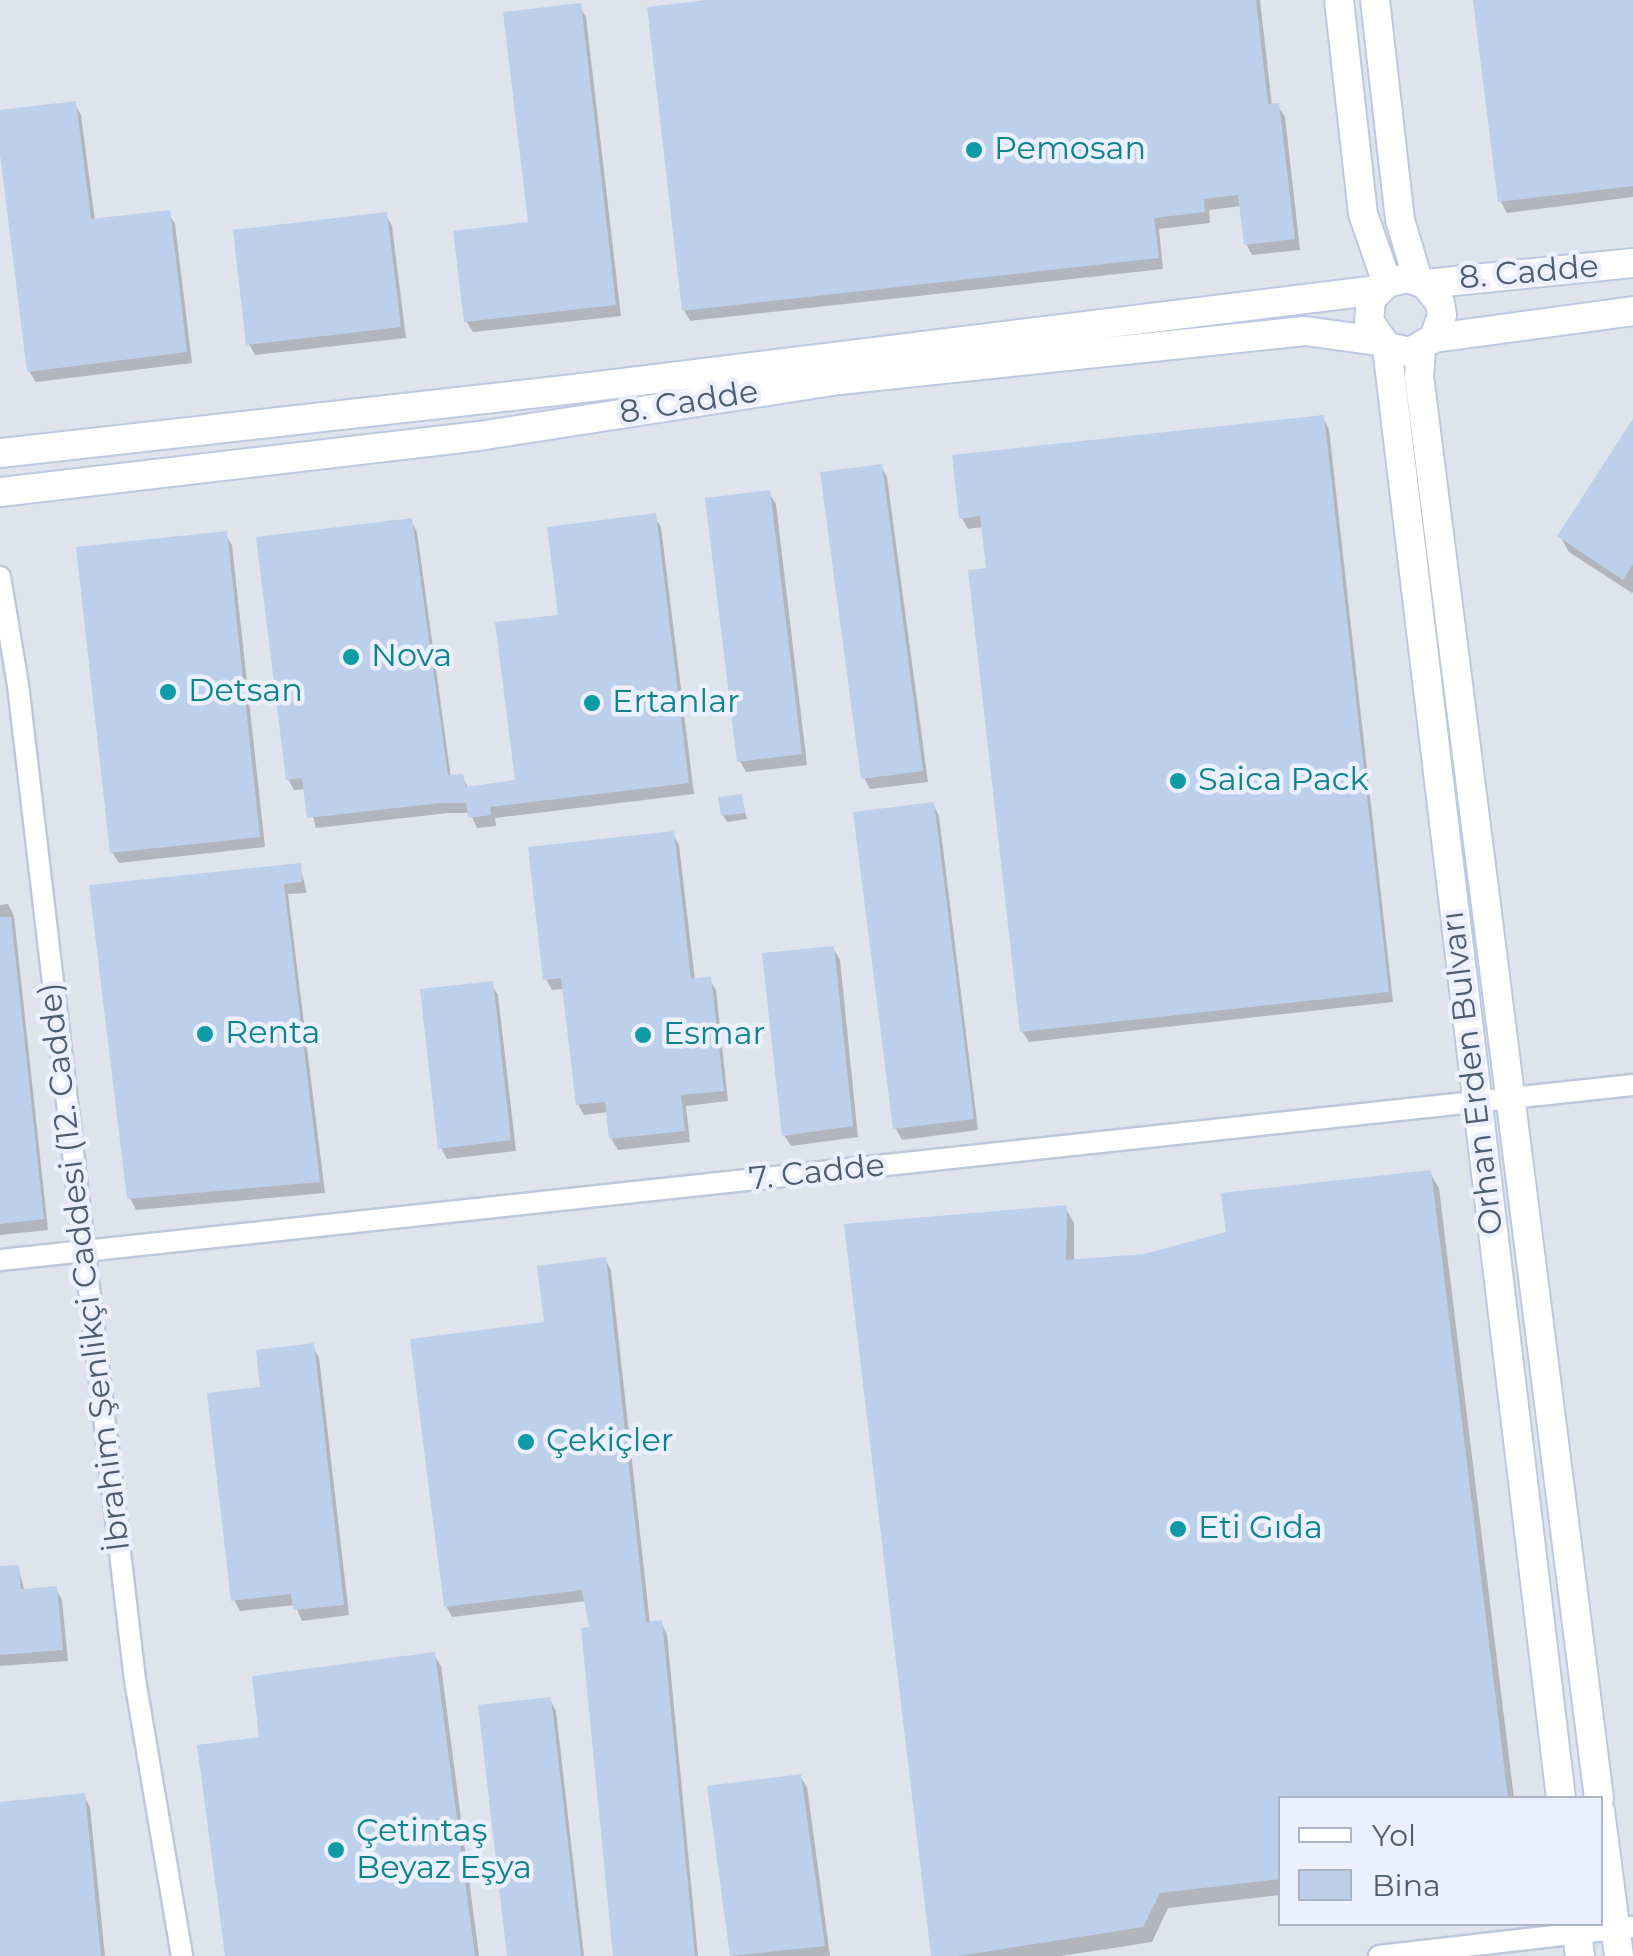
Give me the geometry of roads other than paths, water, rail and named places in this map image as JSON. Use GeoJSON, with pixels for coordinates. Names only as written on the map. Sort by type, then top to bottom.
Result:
{"type":"FeatureCollection","features":[{"type":"Feature","properties":{"kind":"street","name":"Orhan Erden Bulvarı"},"geometry":{"type":"LineString","coordinates":[[1339,0],[1363,214],[1382,286],[1368,321],[1383,344],[1560,1796]]}},
{"type":"Feature","properties":{"kind":"street","name":"Orhan Erden Bulvarı"},"geometry":{"type":"LineString","coordinates":[[1375,0],[1400,220],[1422,282],[1434,292],[1442,315],[1418,376],[1599,1796]]}},
{"type":"Feature","properties":{"kind":"street","name":"8. Cadde"},"geometry":{"type":"LineString","coordinates":[[1422,282],[1633,262]]}},
{"type":"Feature","properties":{"kind":"street"},"geometry":{"type":"LineString","coordinates":[[1382,286],[1422,282]]}},
{"type":"Feature","properties":{"kind":"street","name":"8. Cadde"},"geometry":{"type":"LineString","coordinates":[[0,453],[574,389],[1382,286]]}},
{"type":"Feature","properties":{"kind":"street","name":"8. Cadde"},"geometry":{"type":"LineString","coordinates":[[1428,343],[1633,311]]}},
{"type":"Feature","properties":{"kind":"street","name":"8. Cadde"},"geometry":{"type":"LineString","coordinates":[[0,492],[479,436],[839,380],[1306,331],[1383,344]]}},
{"type":"Feature","properties":{"kind":"street"},"geometry":{"type":"LineString","coordinates":[[1383,344],[1398,351],[1428,343]]}},
{"type":"Feature","properties":{"kind":"street","name":"İbrahim Şenlikçi Caddesi (12. Cadde)"},"geometry":{"type":"LineString","coordinates":[[0,576],[18,685],[135,1680],[182,1956]]}},
{"type":"Feature","properties":{"kind":"street","name":"7. Cadde"},"geometry":{"type":"LineString","coordinates":[[0,1260],[1633,1085]]}},
{"type":"Feature","properties":{"kind":"street"},"geometry":{"type":"LineString","coordinates":[[1379,1956],[1622,1937],[1603,1828]]}},
{"type":"Feature","properties":{"kind":"place","name":"Pemosan"},"geometry":{"type":"Point","coordinates":[974,150]}},
{"type":"Feature","properties":{"kind":"place","name":"Nova"},"geometry":{"type":"Point","coordinates":[351,657]}},
{"type":"Feature","properties":{"kind":"place","name":"Detsan"},"geometry":{"type":"Point","coordinates":[168,692]}},
{"type":"Feature","properties":{"kind":"place","name":"Ertanlar"},"geometry":{"type":"Point","coordinates":[592,703]}},
{"type":"Feature","properties":{"kind":"place","name":"Saica Pack"},"geometry":{"type":"Point","coordinates":[1178,781]}},
{"type":"Feature","properties":{"kind":"place","name":"Renta"},"geometry":{"type":"Point","coordinates":[205,1034]}},
{"type":"Feature","properties":{"kind":"place","name":"Esmar"},"geometry":{"type":"Point","coordinates":[643,1035]}},
{"type":"Feature","properties":{"kind":"place","name":"Çekiçler"},"geometry":{"type":"Point","coordinates":[526,1442]}},
{"type":"Feature","properties":{"kind":"place","name":"Eti Gıda"},"geometry":{"type":"Point","coordinates":[1178,1529]}},
{"type":"Feature","properties":{"kind":"place","name":"Çetintaş Beyaz Eşya"},"geometry":{"type":"Point","coordinates":[336,1850]}}]}
